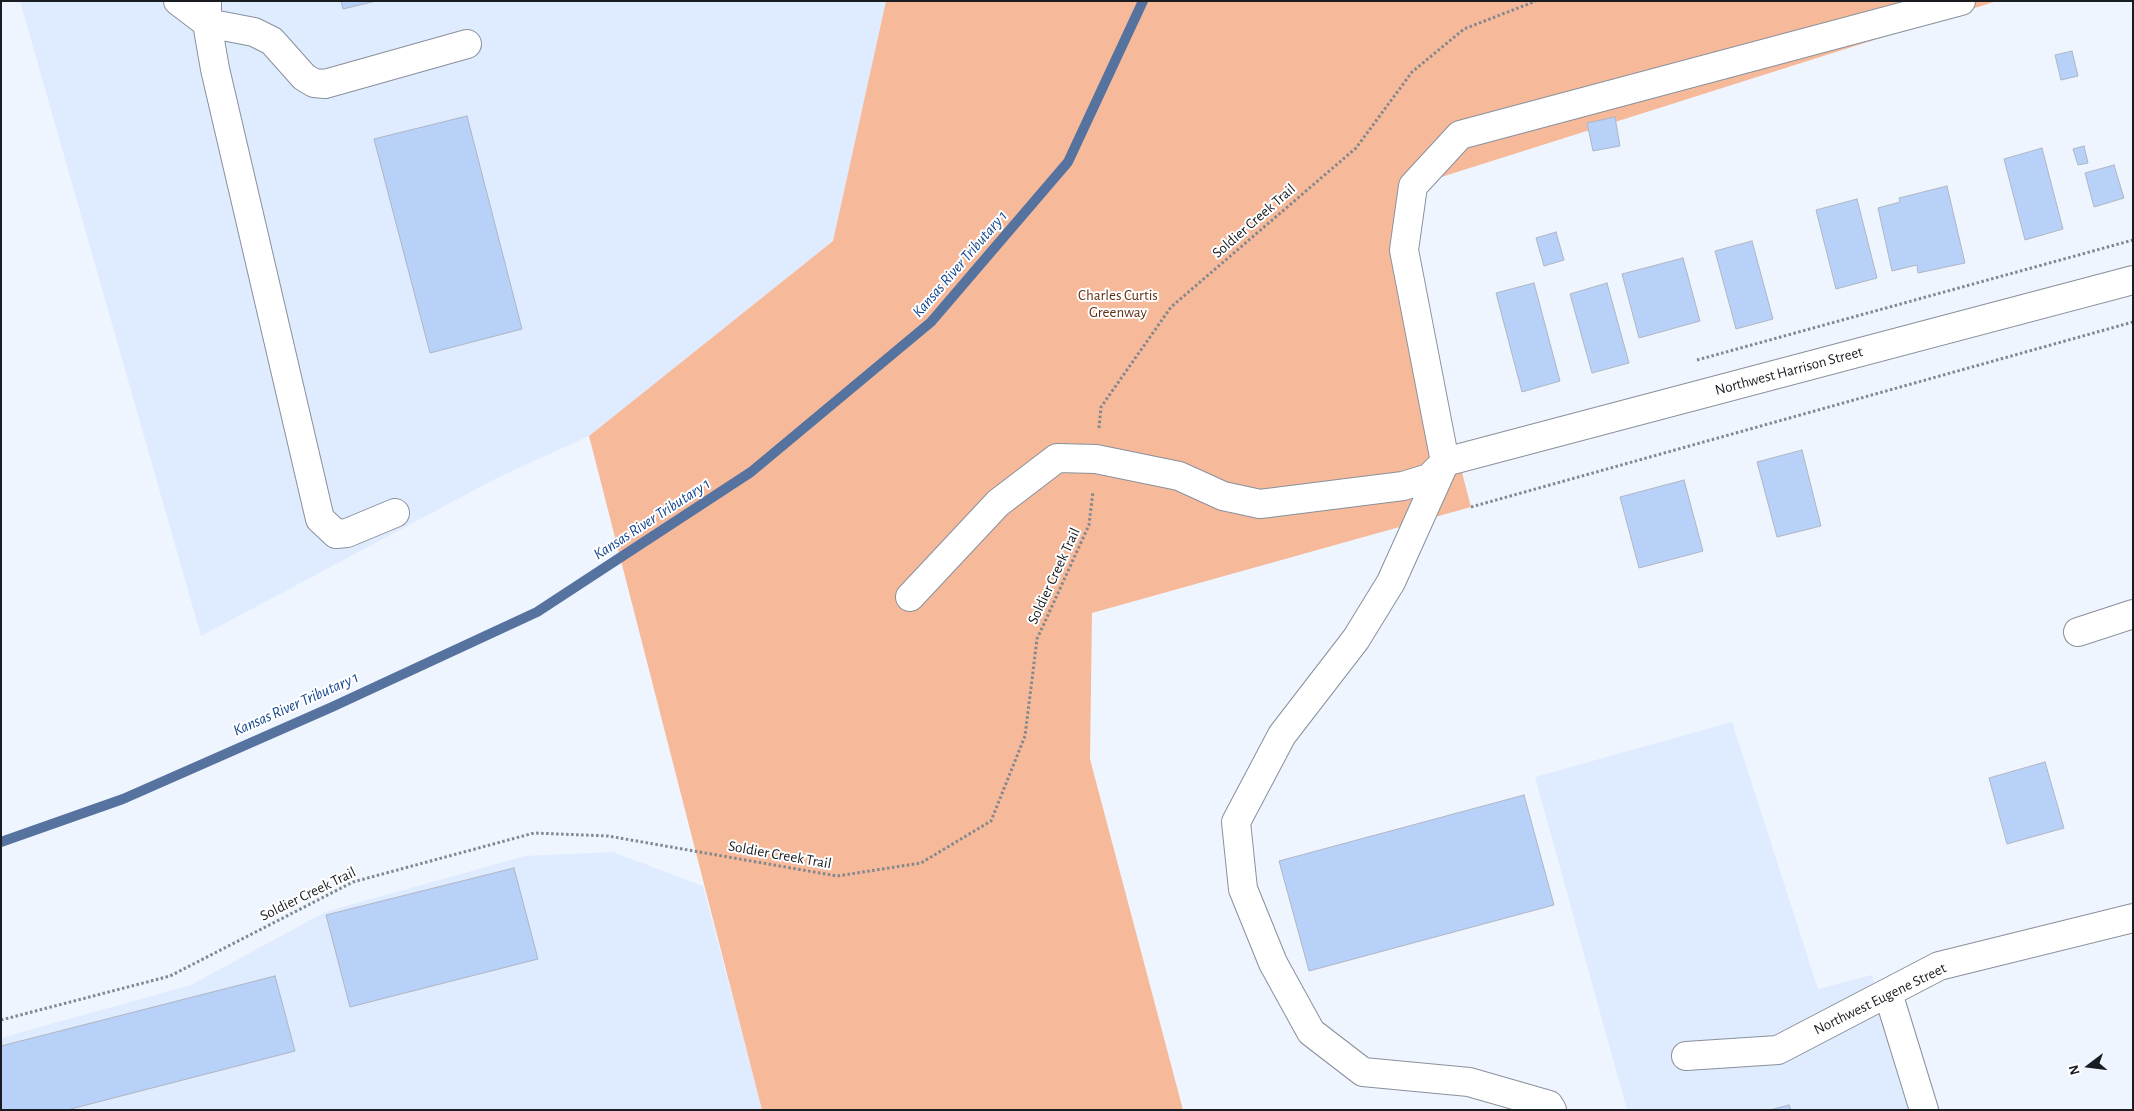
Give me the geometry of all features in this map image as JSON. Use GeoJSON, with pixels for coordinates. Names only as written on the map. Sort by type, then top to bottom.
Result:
{"type":"FeatureCollection","features":[{"type":"Feature","properties":{"kind":"street"},"geometry":{"type":"LineString","coordinates":[[178,1],[272,41],[304,78],[314,83],[325,84],[467,44]]}},
{"type":"Feature","properties":{"kind":"street"},"geometry":{"type":"LineString","coordinates":[[1552,1110],[1549,1105],[1469,1082],[1363,1072],[1311,1032],[1273,963],[1243,889],[1236,822],[1282,735],[1356,639],[1391,582],[1445,462],[1404,250],[1413,186],[1460,135],[1961,1]]}},
{"type":"Feature","properties":{"kind":"street"},"geometry":{"type":"LineString","coordinates":[[207,12],[215,69],[320,519],[336,534],[347,533],[395,513]]}},
{"type":"Feature","properties":{"kind":"street","name":"Northwest Harrison Street"},"geometry":{"type":"LineString","coordinates":[[1445,462],[2133,280]]}},
{"type":"Feature","properties":{"kind":"street"},"geometry":{"type":"LineString","coordinates":[[910,597],[998,503],[1057,458],[1096,459],[1179,476],[1222,496],[1260,504],[1403,486],[1429,478],[1445,462]]}},
{"type":"Feature","properties":{"kind":"street"},"geometry":{"type":"LineString","coordinates":[[2078,632],[2133,614]]}},
{"type":"Feature","properties":{"kind":"street","name":"Northwest Eugene Street"},"geometry":{"type":"LineString","coordinates":[[1686,1056],[1778,1050],[1939,966],[2133,918]]}},
{"type":"Feature","properties":{"kind":"street"},"geometry":{"type":"LineString","coordinates":[[1888,993],[1924,1110]]}},
{"type":"Feature","properties":{"kind":"path","name":"Soldier Creek Trail"},"geometry":{"type":"LineString","coordinates":[[1,1020],[170,976],[353,882],[534,833],[608,836],[837,876],[921,863],[990,821],[1025,736],[1037,639],[1089,525],[1101,407],[1172,307],[1356,148],[1412,72],[1464,29],[1536,1]]}},
{"type":"Feature","properties":{"kind":"path"},"geometry":{"type":"LineString","coordinates":[[1689,363],[2133,240]]}},
{"type":"Feature","properties":{"kind":"path"},"geometry":{"type":"LineString","coordinates":[[1471,507],[2133,322]]}},
{"type":"Feature","properties":{"kind":"shaded area"},"geometry":{"type":"Polygon","coordinates":[[[20,1],[886,1],[833,241],[589,436],[499,477],[201,636],[20,1]]]}},
{"type":"Feature","properties":{"kind":"shaded area"},"geometry":{"type":"Polygon","coordinates":[[[1732,722],[1818,989],[1872,975],[1911,1110],[1627,1110],[1535,777],[1732,722]]]}},
{"type":"Feature","properties":{"kind":"shaded area"},"geometry":{"type":"Polygon","coordinates":[[[613,852],[703,886],[762,1110],[1,1110],[1,1038],[191,985],[325,912],[525,856],[613,852]]]}},
{"type":"Feature","properties":{"kind":"green space","name":"Charles Curtis Greenway"},"geometry":{"type":"Polygon","coordinates":[[[886,1],[1997,1],[1413,186],[1404,250],[1471,507],[1092,613],[1090,759],[1183,1110],[762,1110],[589,436],[833,241],[886,1]]]}},
{"type":"Feature","properties":{"kind":"building"},"geometry":{"type":"Polygon","coordinates":[[[341,1],[376,1],[343,9],[341,1]]]}},
{"type":"Feature","properties":{"kind":"building"},"geometry":{"type":"Polygon","coordinates":[[[2072,51],[2078,76],[2061,80],[2055,55],[2072,51]]]}},
{"type":"Feature","properties":{"kind":"building"},"geometry":{"type":"Polygon","coordinates":[[[467,116],[522,329],[430,353],[374,139],[467,116]]]}},
{"type":"Feature","properties":{"kind":"building"},"geometry":{"type":"Polygon","coordinates":[[[1615,117],[1620,146],[1593,151],[1587,123],[1615,117]]]}},
{"type":"Feature","properties":{"kind":"building"},"geometry":{"type":"Polygon","coordinates":[[[2084,146],[2088,163],[2078,165],[2073,149],[2084,146]]]}},
{"type":"Feature","properties":{"kind":"building"},"geometry":{"type":"Polygon","coordinates":[[[2042,148],[2063,229],[2025,240],[2004,159],[2042,148]]]}},
{"type":"Feature","properties":{"kind":"building"},"geometry":{"type":"Polygon","coordinates":[[[2114,165],[2124,198],[2094,207],[2085,173],[2114,165]]]}},
{"type":"Feature","properties":{"kind":"building"},"geometry":{"type":"Polygon","coordinates":[[[1947,186],[1965,263],[1918,273],[1917,265],[1892,271],[1878,208],[1900,202],[1899,198],[1947,186]]]}},
{"type":"Feature","properties":{"kind":"building"},"geometry":{"type":"Polygon","coordinates":[[[1857,199],[1877,278],[1836,289],[1816,210],[1857,199]]]}},
{"type":"Feature","properties":{"kind":"building"},"geometry":{"type":"Polygon","coordinates":[[[1556,232],[1564,260],[1544,266],[1536,238],[1556,232]]]}},
{"type":"Feature","properties":{"kind":"building"},"geometry":{"type":"Polygon","coordinates":[[[1752,241],[1773,319],[1736,329],[1715,251],[1752,241]]]}},
{"type":"Feature","properties":{"kind":"building"},"geometry":{"type":"Polygon","coordinates":[[[1683,258],[1700,321],[1639,338],[1622,274],[1683,258]]]}},
{"type":"Feature","properties":{"kind":"building"},"geometry":{"type":"Polygon","coordinates":[[[1534,283],[1560,381],[1522,392],[1496,293],[1534,283]]]}},
{"type":"Feature","properties":{"kind":"building"},"geometry":{"type":"Polygon","coordinates":[[[1607,283],[1629,363],[1592,373],[1570,294],[1607,283]]]}},
{"type":"Feature","properties":{"kind":"building"},"geometry":{"type":"Polygon","coordinates":[[[1802,450],[1821,526],[1777,537],[1757,462],[1802,450]]]}},
{"type":"Feature","properties":{"kind":"building"},"geometry":{"type":"Polygon","coordinates":[[[1684,480],[1703,551],[1639,568],[1620,497],[1684,480]]]}},
{"type":"Feature","properties":{"kind":"building"},"geometry":{"type":"Polygon","coordinates":[[[2045,762],[2064,828],[2007,844],[1989,778],[2045,762]]]}},
{"type":"Feature","properties":{"kind":"building"},"geometry":{"type":"Polygon","coordinates":[[[1524,795],[1554,905],[1309,971],[1279,861],[1524,795]]]}},
{"type":"Feature","properties":{"kind":"building"},"geometry":{"type":"Polygon","coordinates":[[[514,868],[538,959],[350,1007],[326,915],[514,868]]]}},
{"type":"Feature","properties":{"kind":"building"},"geometry":{"type":"Polygon","coordinates":[[[275,976],[295,1051],[67,1110],[1,1110],[1,1046],[275,976]]]}},
{"type":"Feature","properties":{"kind":"building"},"geometry":{"type":"Polygon","coordinates":[[[1789,1105],[1791,1110],[1770,1110],[1789,1105]]]}},
{"type":"Feature","properties":{"kind":"waterway","name":"Kansas River Tributary 1"},"geometry":{"type":"LineString","coordinates":[[1,842],[123,799],[332,707],[537,612],[751,472],[931,322],[1068,162],[1143,1]]}}]}
